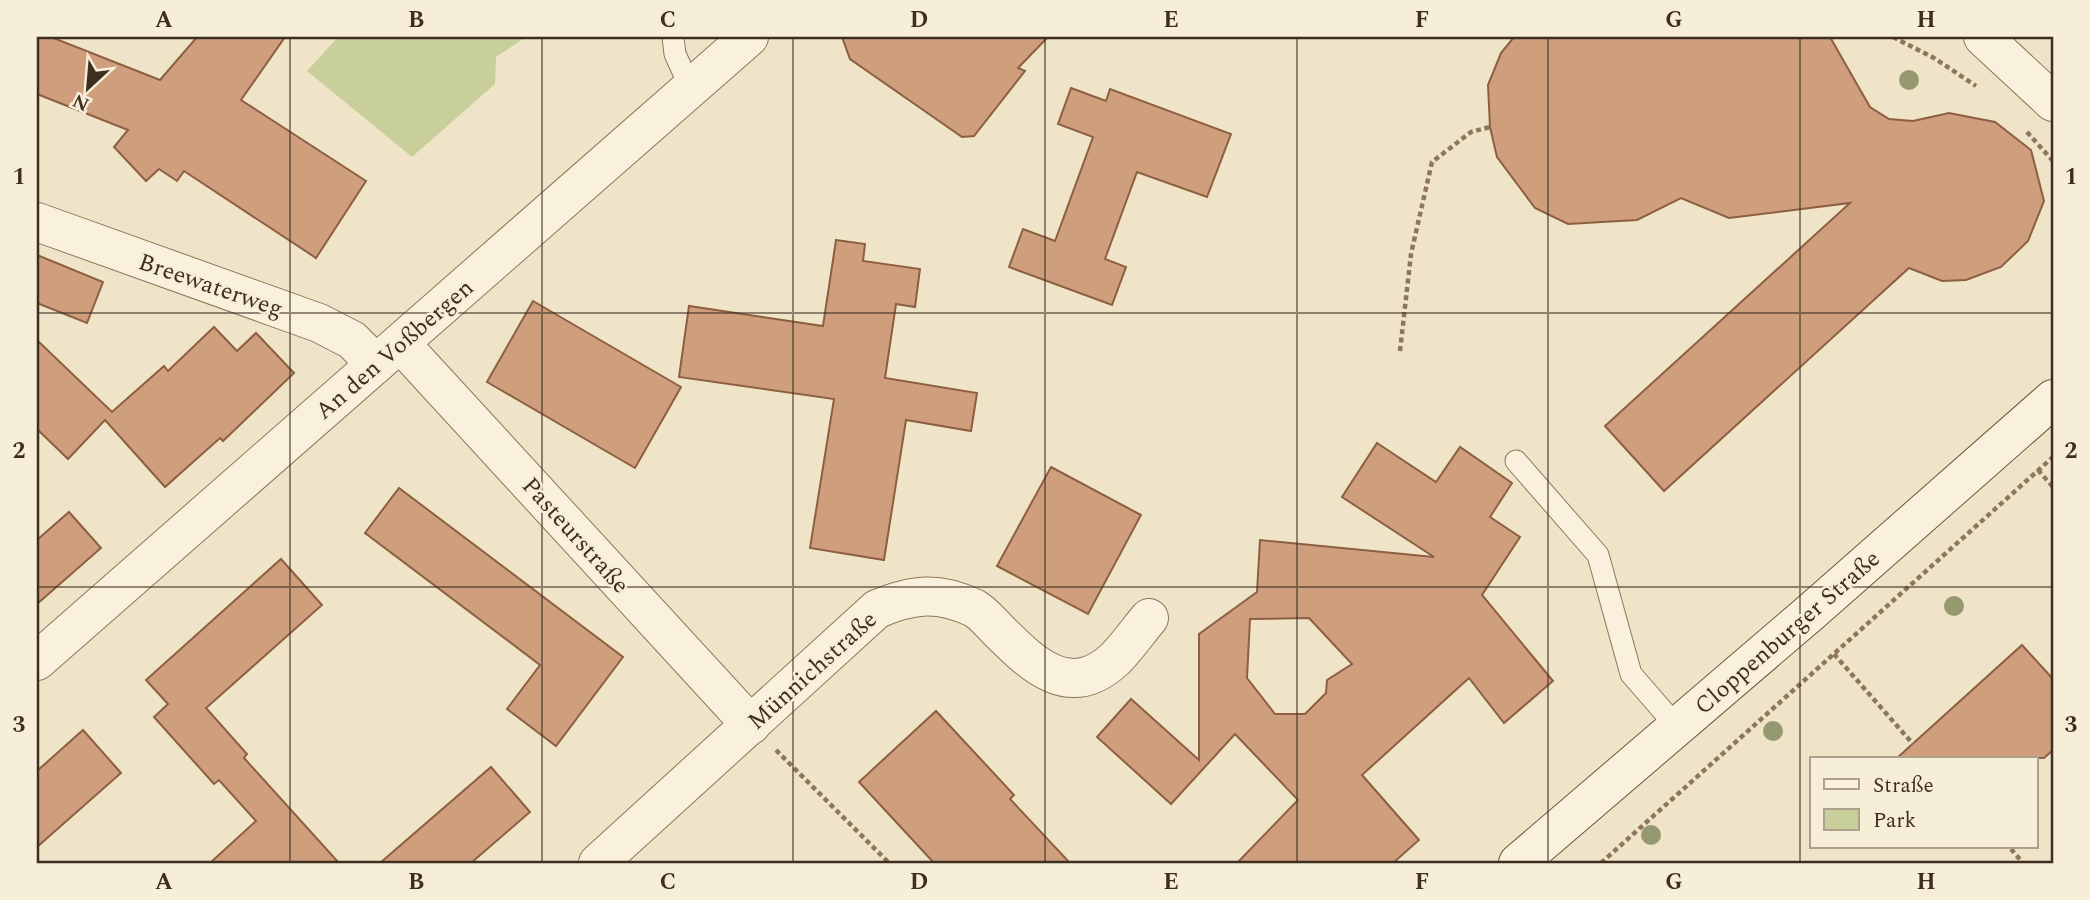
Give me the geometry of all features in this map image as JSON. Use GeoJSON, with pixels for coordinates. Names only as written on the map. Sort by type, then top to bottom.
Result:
{"type":"FeatureCollection","features":[{"type":"Feature","properties":{"kind":"street","name":"An den Voßbergen"},"geometry":{"type":"LineString","coordinates":[[37,661],[749,37]]}},
{"type":"Feature","properties":{"kind":"street"},"geometry":{"type":"LineString","coordinates":[[1983,37],[2053,102]]}},
{"type":"Feature","properties":{"kind":"street","name":"Breewaterweg"},"geometry":{"type":"LineString","coordinates":[[37,222],[319,323],[352,340],[389,354]]}},
{"type":"Feature","properties":{"kind":"street","name":"Pasteurstraße"},"geometry":{"type":"LineString","coordinates":[[389,354],[751,725]]}},
{"type":"Feature","properties":{"kind":"street","name":"Cloppenburger Straße"},"geometry":{"type":"LineString","coordinates":[[1518,863],[2053,399]]}},
{"type":"Feature","properties":{"kind":"street","name":"Münnichstraße"},"geometry":{"type":"LineString","coordinates":[[598,863],[877,608],[910,595],[942,598],[976,609],[1033,665],[1056,676],[1073,678],[1088,675],[1114,660],[1149,618]]}},
{"type":"Feature","properties":{"kind":"lane"},"geometry":{"type":"LineString","coordinates":[[673,37],[675,54],[690,88]]}},
{"type":"Feature","properties":{"kind":"lane"},"geometry":{"type":"LineString","coordinates":[[1516,461],[1598,555],[1631,674],[1677,727]]}},
{"type":"Feature","properties":{"kind":"path"},"geometry":{"type":"LineString","coordinates":[[1893,37],[1934,58],[1982,90]]}},
{"type":"Feature","properties":{"kind":"path"},"geometry":{"type":"LineString","coordinates":[[1400,351],[1411,254],[1432,162],[1471,132],[1490,127]]}},
{"type":"Feature","properties":{"kind":"path"},"geometry":{"type":"LineString","coordinates":[[2025,130],[2053,161]]}},
{"type":"Feature","properties":{"kind":"path"},"geometry":{"type":"LineString","coordinates":[[1601,863],[2053,457]]}},
{"type":"Feature","properties":{"kind":"path"},"geometry":{"type":"LineString","coordinates":[[2038,470],[2053,488]]}},
{"type":"Feature","properties":{"kind":"path"},"geometry":{"type":"LineString","coordinates":[[1834,654],[1913,744]]}},
{"type":"Feature","properties":{"kind":"path"},"geometry":{"type":"LineString","coordinates":[[751,725],[890,863]]}},
{"type":"Feature","properties":{"kind":"path"},"geometry":{"type":"LineString","coordinates":[[2011,849],[2023,863]]}},
{"type":"Feature","properties":{"kind":"green space"},"geometry":{"type":"Polygon","coordinates":[[[338,37],[526,37],[496,57],[495,84],[412,157],[307,71],[338,37]]]}},
{"type":"Feature","properties":{"kind":"building"},"geometry":{"type":"Polygon","coordinates":[[[37,37],[51,37],[160,80],[197,37],[285,37],[241,100],[366,181],[316,258],[184,171],[177,181],[159,169],[146,181],[114,147],[128,130],[37,94],[37,37]]]}},
{"type":"Feature","properties":{"kind":"building"},"geometry":{"type":"Polygon","coordinates":[[[842,37],[1048,37],[1018,68],[1025,71],[974,136],[962,137],[850,59],[842,37]]]}},
{"type":"Feature","properties":{"kind":"building"},"geometry":{"type":"Polygon","coordinates":[[[1514,37],[1830,37],[1870,107],[1889,119],[1913,121],[1949,113],[1995,122],[2031,150],[2044,201],[2028,241],[2001,267],[1966,280],[1942,281],[1909,268],[1664,491],[1605,426],[1850,203],[1729,218],[1681,198],[1637,220],[1568,224],[1535,208],[1497,157],[1490,127],[1488,85],[1501,53],[1514,37]]]}},
{"type":"Feature","properties":{"kind":"building"},"geometry":{"type":"Polygon","coordinates":[[[1071,88],[1106,101],[1110,89],[1231,134],[1207,197],[1137,172],[1105,259],[1126,267],[1112,305],[1009,267],[1023,229],[1055,241],[1093,137],[1058,124],[1071,88]]]}},
{"type":"Feature","properties":{"kind":"building"},"geometry":{"type":"Polygon","coordinates":[[[836,240],[865,244],[863,261],[920,269],[915,307],[896,304],[885,378],[977,393],[971,431],[906,420],[884,560],[810,548],[834,399],[679,377],[689,306],[823,326],[836,240]]]}},
{"type":"Feature","properties":{"kind":"building"},"geometry":{"type":"Polygon","coordinates":[[[37,255],[103,282],[87,323],[37,303],[37,255]]]}},
{"type":"Feature","properties":{"kind":"building"},"geometry":{"type":"Polygon","coordinates":[[[533,301],[681,387],[635,468],[487,382],[533,301]]]}},
{"type":"Feature","properties":{"kind":"building"},"geometry":{"type":"Polygon","coordinates":[[[214,327],[237,351],[256,333],[294,373],[223,441],[220,438],[165,487],[105,420],[68,459],[37,429],[37,340],[112,412],[164,366],[168,371],[214,327]]]}},
{"type":"Feature","properties":{"kind":"building"},"geometry":{"type":"Polygon","coordinates":[[[1377,443],[1436,482],[1460,447],[1512,483],[1490,517],[1520,537],[1482,595],[1553,681],[1504,723],[1469,678],[1362,775],[1419,840],[1393,863],[1237,863],[1298,800],[1235,734],[1171,804],[1097,737],[1131,699],[1199,760],[1199,634],[1257,592],[1260,540],[1434,557],[1342,497],[1377,443]],[[1309,618],[1250,619],[1247,678],[1275,714],[1305,714],[1326,693],[1327,680],[1352,664],[1309,618]]]}},
{"type":"Feature","properties":{"kind":"building"},"geometry":{"type":"Polygon","coordinates":[[[1051,467],[1141,515],[1088,614],[997,566],[1051,467]]]}},
{"type":"Feature","properties":{"kind":"building"},"geometry":{"type":"Polygon","coordinates":[[[399,488],[623,657],[556,746],[507,709],[540,665],[365,533],[399,488]]]}},
{"type":"Feature","properties":{"kind":"building"},"geometry":{"type":"Polygon","coordinates":[[[69,512],[101,548],[37,604],[37,540],[69,512]]]}},
{"type":"Feature","properties":{"kind":"building"},"geometry":{"type":"Polygon","coordinates":[[[281,559],[322,605],[206,708],[247,754],[244,758],[339,863],[210,863],[256,821],[219,780],[214,784],[154,717],[168,704],[146,680],[281,559]]]}},
{"type":"Feature","properties":{"kind":"building"},"geometry":{"type":"Polygon","coordinates":[[[2022,645],[2053,679],[2053,750],[2044,758],[1898,757],[2022,645]]]}},
{"type":"Feature","properties":{"kind":"building"},"geometry":{"type":"Polygon","coordinates":[[[936,711],[1014,795],[1010,799],[1070,863],[934,863],[859,782],[936,711]]]}},
{"type":"Feature","properties":{"kind":"building"},"geometry":{"type":"Polygon","coordinates":[[[83,730],[121,773],[37,847],[37,771],[83,730]]]}},
{"type":"Feature","properties":{"kind":"building"},"geometry":{"type":"Polygon","coordinates":[[[491,767],[530,812],[471,863],[380,863],[491,767]]]}}]}
